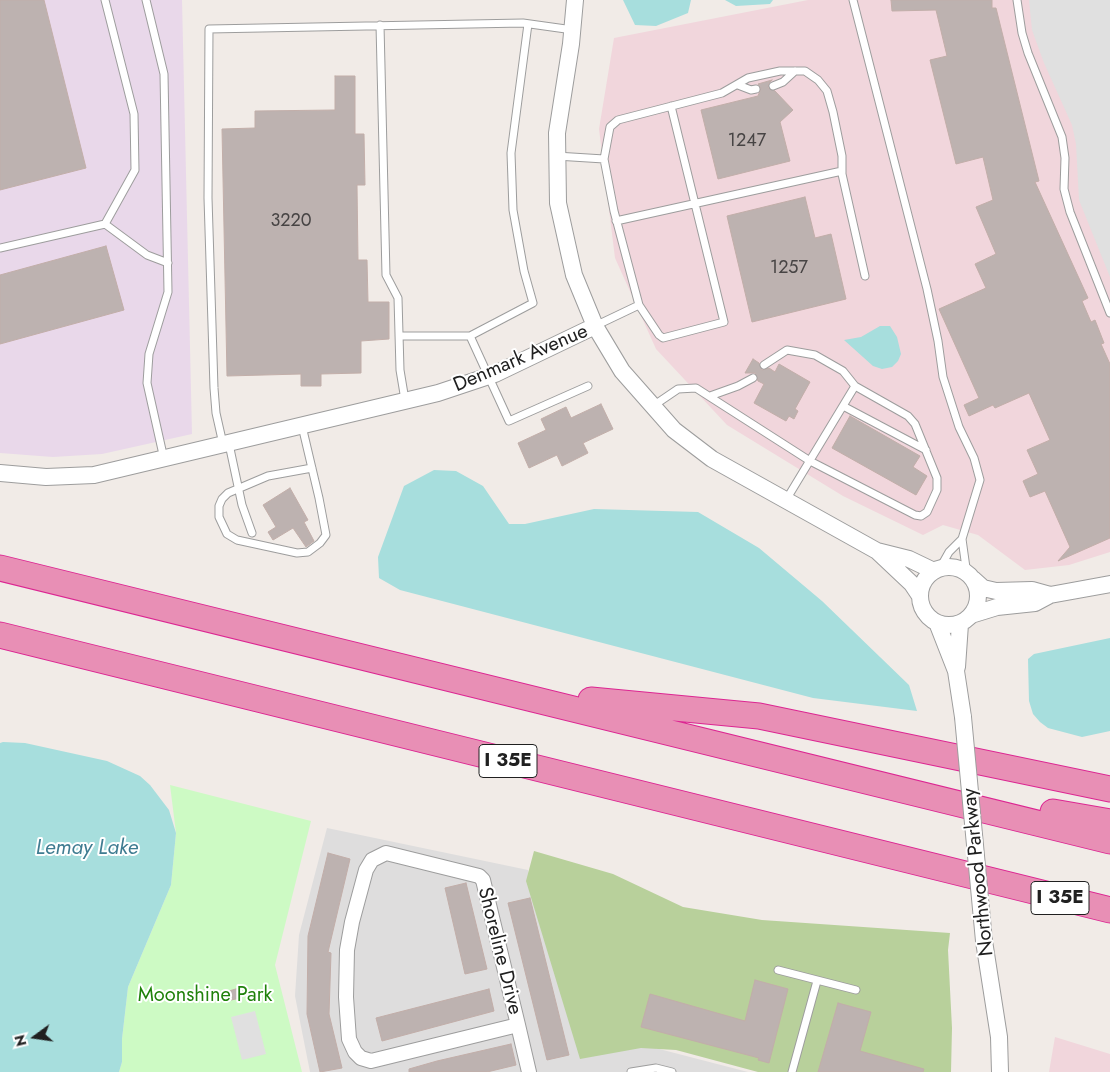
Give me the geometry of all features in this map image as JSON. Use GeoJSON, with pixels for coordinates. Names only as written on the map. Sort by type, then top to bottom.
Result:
{"type":"FeatureCollection","features":[{"type":"Feature","properties":{"kind":"highway"},"geometry":{"type":"LineString","coordinates":[[0,568],[1110,841]]}},
{"type":"Feature","properties":{"kind":"highway","name":"I 35E"},"geometry":{"type":"LineString","coordinates":[[0,635],[1110,910]]}},
{"type":"Feature","properties":{"kind":"highway"},"geometry":{"type":"LineString","coordinates":[[507,692],[759,716],[1110,789]]}},
{"type":"Feature","properties":{"kind":"highway"},"geometry":{"type":"LineString","coordinates":[[842,775],[1110,822]]}},
{"type":"Feature","properties":{"kind":"highway"},"geometry":{"type":"LineString","coordinates":[[1015,887],[1110,922]]}},
{"type":"Feature","properties":{"kind":"street"},"geometry":{"type":"LineString","coordinates":[[575,0],[561,95],[556,156],[558,203],[574,275],[595,326]]}},
{"type":"Feature","properties":{"kind":"street","name":"Denmark Avenue"},"geometry":{"type":"LineString","coordinates":[[0,473],[46,477],[94,475],[405,401],[488,377],[595,326],[622,371],[674,430],[712,459],[878,551],[912,584],[920,596]]}},
{"type":"Feature","properties":{"kind":"street","name":"Denmark Avenue"},"geometry":{"type":"LineString","coordinates":[[878,551],[909,558],[937,569]]}},
{"type":"Feature","properties":{"kind":"street"},"geometry":{"type":"LineString","coordinates":[[1050,595],[1032,590],[996,591],[983,588],[958,568],[937,569],[927,576],[920,590],[923,612],[938,625],[966,620],[997,607],[1035,603],[1050,595],[1110,584]]}},
{"type":"Feature","properties":{"kind":"street"},"geometry":{"type":"LineString","coordinates":[[966,620],[975,611],[979,596],[970,577]]}},
{"type":"Feature","properties":{"kind":"street","name":"Northwood Parkway"},"geometry":{"type":"LineString","coordinates":[[956,671],[966,620]]}},
{"type":"Feature","properties":{"kind":"street","name":"Northwood Parkway"},"geometry":{"type":"LineString","coordinates":[[938,625],[956,671],[963,717],[984,941],[999,1037],[1000,1072]]}},
{"type":"Feature","properties":{"kind":"street","name":"Shoreline Drive"},"geometry":{"type":"LineString","coordinates":[[518,1025],[371,1061],[361,1058],[355,1052],[350,1039],[346,997],[347,950],[364,878],[372,860],[386,853],[480,876],[483,880],[518,1025],[529,1072]]}},
{"type":"Feature","properties":{"kind":"lane"},"geometry":{"type":"LineString","coordinates":[[0,248],[105,224],[135,170],[134,114],[106,0]]}},
{"type":"Feature","properties":{"kind":"lane"},"geometry":{"type":"LineString","coordinates":[[146,0],[164,74],[168,292],[149,354],[147,383],[164,459]]}},
{"type":"Feature","properties":{"kind":"lane"},"geometry":{"type":"LineString","coordinates":[[853,0],[927,289],[938,341],[943,377],[959,427],[974,458],[980,480],[962,539],[949,552],[937,569]]}},
{"type":"Feature","properties":{"kind":"lane"},"geometry":{"type":"LineString","coordinates":[[1017,0],[1022,33],[1030,61],[1061,133],[1065,158],[1064,189],[1070,212],[1110,313]]}},
{"type":"Feature","properties":{"kind":"lane"},"geometry":{"type":"LineString","coordinates":[[399,336],[470,336],[533,303],[524,271],[513,210],[511,153],[528,24]]}},
{"type":"Feature","properties":{"kind":"lane"},"geometry":{"type":"LineString","coordinates":[[252,533],[242,505],[216,413],[208,198],[209,29],[528,24],[572,30]]}},
{"type":"Feature","properties":{"kind":"lane"},"geometry":{"type":"LineString","coordinates":[[380,25],[386,275],[398,298],[400,370],[405,401]]}},
{"type":"Feature","properties":{"kind":"lane"},"geometry":{"type":"LineString","coordinates":[[671,106],[724,322],[663,338],[659,335],[639,305],[616,221],[604,159],[610,127],[618,120],[722,92],[756,76],[780,71],[805,71],[818,80],[827,91],[842,156],[842,171],[865,276]]}},
{"type":"Feature","properties":{"kind":"lane"},"geometry":{"type":"LineString","coordinates":[[773,86],[783,82],[795,71]]}},
{"type":"Feature","properties":{"kind":"lane"},"geometry":{"type":"LineString","coordinates":[[738,85],[751,90],[756,89]]}},
{"type":"Feature","properties":{"kind":"lane"},"geometry":{"type":"LineString","coordinates":[[556,156],[604,159]]}},
{"type":"Feature","properties":{"kind":"lane"},"geometry":{"type":"LineString","coordinates":[[616,221],[842,171]]}},
{"type":"Feature","properties":{"kind":"lane"},"geometry":{"type":"LineString","coordinates":[[105,224],[143,252],[168,263]]}},
{"type":"Feature","properties":{"kind":"lane"},"geometry":{"type":"LineString","coordinates":[[595,326],[639,305]]}},
{"type":"Feature","properties":{"kind":"lane"},"geometry":{"type":"LineString","coordinates":[[470,336],[509,421],[588,386]]}},
{"type":"Feature","properties":{"kind":"lane"},"geometry":{"type":"LineString","coordinates":[[652,407],[678,389],[696,388],[810,461],[915,515],[922,516],[927,512],[937,490],[937,478],[915,424],[908,416],[855,386],[843,370],[816,355],[787,350],[776,355],[764,366]]}},
{"type":"Feature","properties":{"kind":"lane"},"geometry":{"type":"LineString","coordinates":[[710,396],[738,386],[753,378]]}},
{"type":"Feature","properties":{"kind":"lane"},"geometry":{"type":"LineString","coordinates":[[786,501],[855,386]]}},
{"type":"Feature","properties":{"kind":"lane"},"geometry":{"type":"LineString","coordinates":[[843,406],[927,450]]}},
{"type":"Feature","properties":{"kind":"lane"},"geometry":{"type":"LineString","coordinates":[[302,426],[312,468],[326,535],[320,543],[308,552],[297,553],[237,540],[227,534],[219,517],[219,506],[222,499],[228,493],[239,490],[268,476],[312,468]]}},
{"type":"Feature","properties":{"kind":"lane"},"geometry":{"type":"LineString","coordinates":[[962,539],[970,577]]}},
{"type":"Feature","properties":{"kind":"lane"},"geometry":{"type":"LineString","coordinates":[[778,970],[856,990]]}},
{"type":"Feature","properties":{"kind":"lane"},"geometry":{"type":"LineString","coordinates":[[792,1072],[817,981]]}},
{"type":"Feature","properties":{"kind":"lane"},"geometry":{"type":"LineString","coordinates":[[631,1072],[656,1068],[672,1072]]}},
{"type":"Feature","properties":{"kind":"shaded area"},"geometry":{"type":"Polygon","coordinates":[[[0,0],[182,0],[192,434],[102,454],[53,457],[0,453],[0,0]]]}},
{"type":"Feature","properties":{"kind":"shaded area"},"geometry":{"type":"Polygon","coordinates":[[[808,0],[1110,0],[1110,552],[1069,565],[1025,570],[978,535],[943,525],[923,535],[843,496],[727,425],[656,349],[615,258],[599,129],[614,38],[808,0]]]}},
{"type":"Feature","properties":{"kind":"shaded area"},"geometry":{"type":"Polygon","coordinates":[[[1029,0],[1110,0],[1110,277],[1079,200],[1076,144],[1072,125],[1044,63],[1032,30],[1029,0]]]}},
{"type":"Feature","properties":{"kind":"shaded area"},"geometry":{"type":"Polygon","coordinates":[[[327,828],[528,870],[582,1055],[636,1043],[748,1072],[310,1072],[295,996],[299,935],[327,828]]]}},
{"type":"Feature","properties":{"kind":"shaded area"},"geometry":{"type":"Polygon","coordinates":[[[255,1011],[266,1054],[242,1060],[231,1017],[255,1011]]]}},
{"type":"Feature","properties":{"kind":"shaded area"},"geometry":{"type":"Polygon","coordinates":[[[1055,1037],[1110,1054],[1110,1072],[1049,1072],[1055,1037]]]}},
{"type":"Feature","properties":{"kind":"green space","name":"Moonshine Park"},"geometry":{"type":"Polygon","coordinates":[[[170,785],[311,821],[275,965],[302,1072],[119,1072],[122,1062],[122,1039],[128,987],[171,885],[176,833],[170,785]]]}},
{"type":"Feature","properties":{"kind":"green space"},"geometry":{"type":"Polygon","coordinates":[[[534,851],[613,874],[683,907],[762,920],[950,933],[948,950],[952,1028],[951,1072],[758,1072],[676,1050],[641,1048],[580,1059],[526,881],[534,851]]]}},
{"type":"Feature","properties":{"kind":"water"},"geometry":{"type":"Polygon","coordinates":[[[623,0],[691,0],[688,13],[656,26],[635,25],[623,0]]]}},
{"type":"Feature","properties":{"kind":"water"},"geometry":{"type":"Polygon","coordinates":[[[725,0],[773,0],[770,4],[736,6],[725,0]]]}},
{"type":"Feature","properties":{"kind":"water"},"geometry":{"type":"Polygon","coordinates":[[[880,326],[890,326],[897,337],[901,354],[898,361],[892,367],[882,369],[873,366],[844,340],[861,337],[880,326]]]}},
{"type":"Feature","properties":{"kind":"water"},"geometry":{"type":"Polygon","coordinates":[[[434,470],[456,471],[483,486],[509,524],[525,524],[594,509],[698,512],[759,548],[822,601],[909,685],[917,711],[813,698],[400,590],[379,578],[378,557],[404,486],[434,470]]]}},
{"type":"Feature","properties":{"kind":"water"},"geometry":{"type":"Polygon","coordinates":[[[1110,638],[1110,731],[1082,737],[1048,728],[1040,722],[1033,714],[1029,701],[1028,659],[1034,654],[1110,638]]]}},
{"type":"Feature","properties":{"kind":"water","name":"Lemay Lake"},"geometry":{"type":"Polygon","coordinates":[[[0,743],[25,743],[107,761],[140,776],[150,785],[169,810],[176,833],[171,885],[128,987],[122,1039],[122,1062],[119,1072],[0,1072],[0,743]]]}},
{"type":"Feature","properties":{"kind":"building"},"geometry":{"type":"Polygon","coordinates":[[[0,0],[44,0],[86,168],[0,190],[0,0]]]}},
{"type":"Feature","properties":{"kind":"building"},"geometry":{"type":"Polygon","coordinates":[[[891,0],[992,0],[992,8],[996,8],[1039,181],[1035,182],[1088,298],[1082,301],[1091,322],[1095,320],[1104,343],[1101,344],[1110,364],[1110,538],[1058,561],[1070,547],[1045,491],[1030,497],[1023,481],[1038,474],[1027,450],[1050,440],[1029,393],[995,408],[993,405],[969,416],[964,405],[979,398],[939,309],[986,288],[975,264],[996,254],[976,207],[993,200],[983,157],[956,164],[930,60],[947,56],[936,10],[892,11],[891,0]]]}},
{"type":"Feature","properties":{"kind":"building"},"geometry":{"type":"Polygon","coordinates":[[[335,76],[355,76],[355,134],[364,134],[365,185],[357,185],[358,260],[367,260],[368,302],[389,302],[389,339],[361,341],[361,373],[321,374],[321,386],[301,386],[301,374],[227,376],[222,129],[255,128],[255,111],[335,110],[335,76]]]}},
{"type":"Feature","properties":{"kind":"building"},"geometry":{"type":"Polygon","coordinates":[[[772,80],[768,88],[775,91],[793,110],[780,122],[790,161],[718,179],[701,110],[758,96],[761,88],[758,84],[772,80]]]}},
{"type":"Feature","properties":{"kind":"building"},"geometry":{"type":"Polygon","coordinates":[[[805,197],[815,238],[831,234],[846,299],[752,322],[727,216],[805,197]]]}},
{"type":"Feature","properties":{"kind":"building"},"geometry":{"type":"Polygon","coordinates":[[[106,246],[124,310],[0,344],[0,275],[106,246]]]}},
{"type":"Feature","properties":{"kind":"building"},"geometry":{"type":"Polygon","coordinates":[[[753,359],[759,363],[762,370],[769,368],[775,372],[779,364],[810,382],[795,409],[798,411],[794,419],[789,416],[786,421],[754,403],[764,384],[758,381],[755,373],[745,373],[753,359]]]}},
{"type":"Feature","properties":{"kind":"building"},"geometry":{"type":"Polygon","coordinates":[[[601,404],[613,429],[583,443],[588,453],[562,466],[557,455],[529,468],[518,443],[546,430],[541,419],[566,407],[571,418],[601,404]]]}},
{"type":"Feature","properties":{"kind":"building"},"geometry":{"type":"Polygon","coordinates":[[[850,416],[920,456],[913,467],[927,476],[916,495],[832,448],[850,416]]]}},
{"type":"Feature","properties":{"kind":"building"},"geometry":{"type":"Polygon","coordinates":[[[290,488],[308,520],[304,522],[314,541],[306,547],[293,528],[273,540],[268,532],[276,527],[263,505],[290,488]]]}},
{"type":"Feature","properties":{"kind":"building"},"geometry":{"type":"Polygon","coordinates":[[[328,853],[350,859],[328,952],[331,953],[329,1014],[342,1068],[320,1072],[307,1014],[308,936],[328,853]]]}},
{"type":"Feature","properties":{"kind":"building"},"geometry":{"type":"Polygon","coordinates":[[[466,883],[487,969],[465,974],[445,888],[466,883]]]}},
{"type":"Feature","properties":{"kind":"building"},"geometry":{"type":"Polygon","coordinates":[[[530,898],[569,1055],[547,1060],[508,903],[530,898]]]}},
{"type":"Feature","properties":{"kind":"building"},"geometry":{"type":"Polygon","coordinates":[[[755,980],[788,989],[769,1063],[758,1060],[759,1058],[641,1027],[650,994],[745,1021],[755,980]]]}},
{"type":"Feature","properties":{"kind":"building"},"geometry":{"type":"Polygon","coordinates":[[[239,988],[241,998],[231,1000],[229,991],[239,988]]]}},
{"type":"Feature","properties":{"kind":"building"},"geometry":{"type":"Polygon","coordinates":[[[489,989],[494,1011],[382,1041],[376,1018],[489,989]]]}},
{"type":"Feature","properties":{"kind":"building"},"geometry":{"type":"Polygon","coordinates":[[[838,1003],[871,1012],[860,1051],[924,1069],[923,1072],[818,1072],[838,1003]]]}},
{"type":"Feature","properties":{"kind":"building"},"geometry":{"type":"Polygon","coordinates":[[[511,1044],[516,1065],[487,1072],[409,1072],[409,1069],[437,1061],[511,1044]]]}}]}
